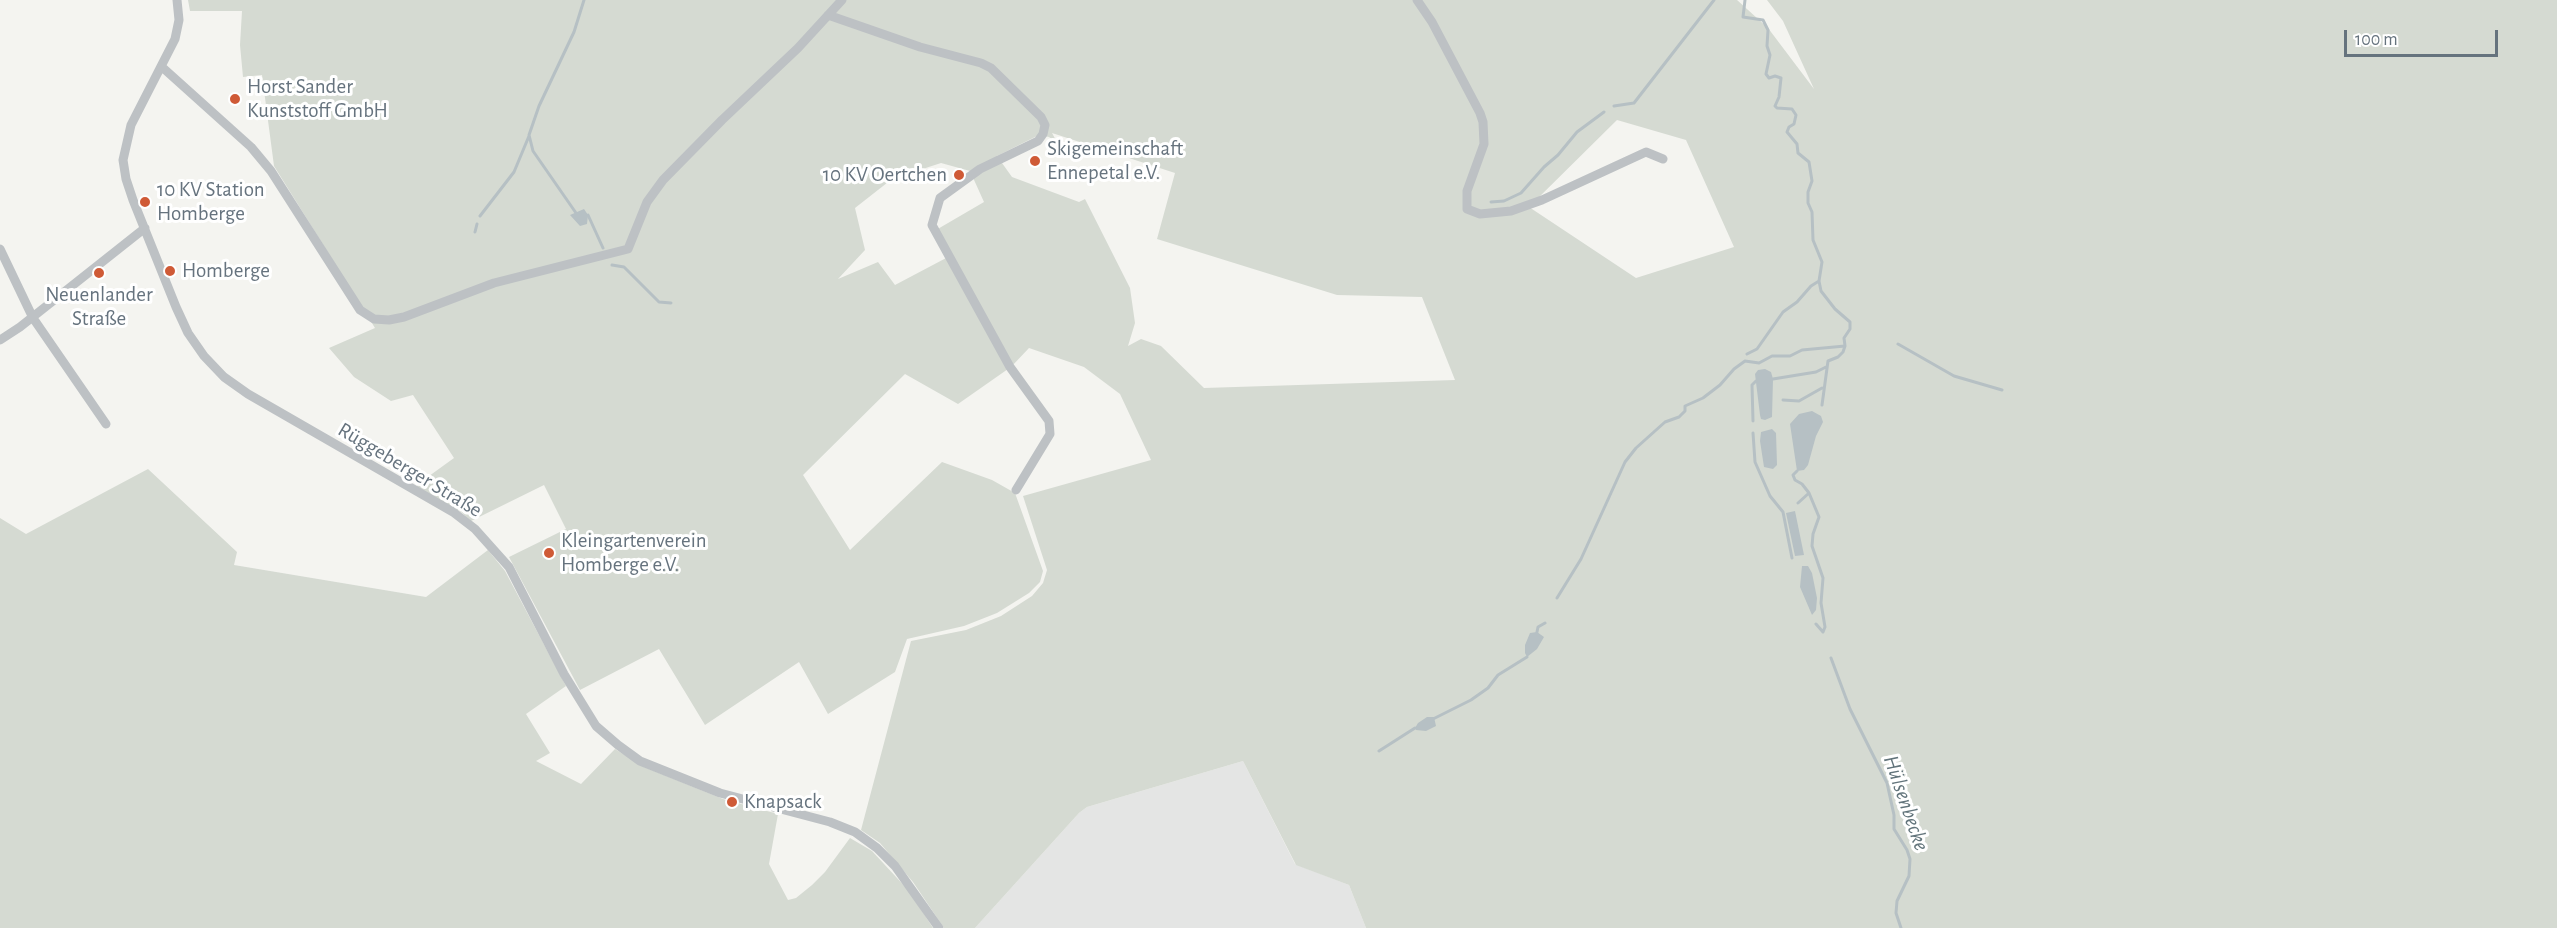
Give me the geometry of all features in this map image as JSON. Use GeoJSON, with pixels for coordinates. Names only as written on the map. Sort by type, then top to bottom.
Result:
{"type":"FeatureCollection","features":[{"type":"Feature","properties":{"kind":"street","name":"Rüggeberger Straße"},"geometry":{"type":"LineString","coordinates":[[177,0],[178,30],[162,67],[131,125],[123,151],[126,179],[188,333],[214,368],[248,394],[453,512],[475,529],[509,567],[564,674],[596,726],[618,745],[640,761],[720,793],[830,822],[855,832],[871,843],[895,866],[939,928]]}},
{"type":"Feature","properties":{"kind":"street"},"geometry":{"type":"LineString","coordinates":[[162,67],[257,155],[281,186],[360,310],[374,318],[389,320],[404,318],[494,283],[628,249],[647,202],[663,180],[798,48],[842,0]]}},
{"type":"Feature","properties":{"kind":"street"},"geometry":{"type":"LineString","coordinates":[[1417,0],[1432,22],[1483,122],[1484,144],[1467,191],[1467,209],[1480,214],[1511,211],[1542,200],[1646,152],[1663,159]]}},
{"type":"Feature","properties":{"kind":"street"},"geometry":{"type":"LineString","coordinates":[[828,15],[920,47],[981,63],[991,68],[1041,117],[1045,125],[1038,141],[980,169],[940,198],[932,225],[1010,368],[1049,421],[1050,434],[1016,490]]}},
{"type":"Feature","properties":{"kind":"street"},"geometry":{"type":"LineString","coordinates":[[0,340],[33,318],[145,228]]}},
{"type":"Feature","properties":{"kind":"street"},"geometry":{"type":"LineString","coordinates":[[0,249],[33,318],[106,424]]}},
{"type":"Feature","properties":{"kind":"shaded area"},"geometry":{"type":"Polygon","coordinates":[[[188,0],[1737,0],[1768,28],[1814,89],[1783,21],[1767,0],[2557,0],[2557,928],[1366,928],[1349,885],[1296,865],[1243,761],[1087,807],[975,928],[944,928],[913,882],[880,843],[861,830],[911,641],[966,630],[1001,616],[1032,596],[1043,583],[1047,570],[1023,496],[1151,460],[1120,394],[1084,367],[1029,348],[1012,366],[936,230],[984,202],[970,171],[941,163],[892,179],[855,208],[865,250],[838,279],[878,262],[895,285],[948,257],[1008,369],[958,404],[905,374],[803,475],[850,550],[942,462],[992,480],[1015,493],[1043,571],[1040,582],[1029,593],[997,613],[964,626],[907,639],[895,672],[828,714],[799,662],[705,725],[659,649],[580,690],[509,557],[566,529],[544,485],[471,521],[461,512],[416,489],[418,484],[454,458],[413,395],[391,401],[354,377],[329,348],[375,328],[274,166],[262,75],[243,77],[240,45],[242,11],[190,11],[188,0]],[[1617,120],[1529,207],[1636,278],[1734,247],[1686,140],[1617,120]],[[1052,133],[1058,144],[1049,137],[1039,135],[997,156],[1012,177],[1079,202],[1085,199],[1130,288],[1135,323],[1128,346],[1141,339],[1161,346],[1204,388],[1455,380],[1422,297],[1337,295],[1157,239],[1175,173],[1052,133]]]}},
{"type":"Feature","properties":{"kind":"shaded area"},"geometry":{"type":"Polygon","coordinates":[[[584,209],[588,215],[587,224],[580,226],[570,215],[584,209]]]}},
{"type":"Feature","properties":{"kind":"shaded area"},"geometry":{"type":"Polygon","coordinates":[[[1765,369],[1771,372],[1773,379],[1772,417],[1765,420],[1761,419],[1760,415],[1755,374],[1758,370],[1765,369]]]}},
{"type":"Feature","properties":{"kind":"shaded area"},"geometry":{"type":"Polygon","coordinates":[[[1812,411],[1821,416],[1823,422],[1816,436],[1808,465],[1804,470],[1797,471],[1790,424],[1799,414],[1812,411]]]}},
{"type":"Feature","properties":{"kind":"shaded area"},"geometry":{"type":"Polygon","coordinates":[[[1772,429],[1776,433],[1777,465],[1773,469],[1764,467],[1760,441],[1761,432],[1772,429]]]}},
{"type":"Feature","properties":{"kind":"shaded area"},"geometry":{"type":"Polygon","coordinates":[[[148,469],[237,552],[234,565],[426,597],[488,550],[505,571],[566,686],[526,714],[550,753],[536,761],[581,784],[615,749],[644,767],[723,799],[778,814],[769,864],[788,900],[796,898],[825,872],[850,838],[872,851],[909,891],[933,928],[0,928],[0,518],[26,534],[148,469]]]}},
{"type":"Feature","properties":{"kind":"shaded area"},"geometry":{"type":"Polygon","coordinates":[[[1795,511],[1804,555],[1795,556],[1786,513],[1795,511]]]}},
{"type":"Feature","properties":{"kind":"shaded area"},"geometry":{"type":"Polygon","coordinates":[[[1802,566],[1808,566],[1812,573],[1817,598],[1816,610],[1812,615],[1800,587],[1802,566]]]}},
{"type":"Feature","properties":{"kind":"shaded area"},"geometry":{"type":"Polygon","coordinates":[[[1537,632],[1544,637],[1537,649],[1527,657],[1525,645],[1530,633],[1537,632]]]}},
{"type":"Feature","properties":{"kind":"shaded area"},"geometry":{"type":"Polygon","coordinates":[[[1427,717],[1434,717],[1436,726],[1426,731],[1416,730],[1418,723],[1427,717]]]}},
{"type":"Feature","properties":{"kind":"shaded area"},"geometry":{"type":"Polygon","coordinates":[[[1243,761],[1295,864],[1349,885],[1366,928],[975,928],[1087,807],[1243,761]]]}},
{"type":"Feature","properties":{"kind":"waterway"},"geometry":{"type":"LineString","coordinates":[[576,213],[533,151],[529,135],[539,106],[574,32],[584,0]]}},
{"type":"Feature","properties":{"kind":"waterway"},"geometry":{"type":"LineString","coordinates":[[1614,106],[1634,103],[1714,0]]}},
{"type":"Feature","properties":{"kind":"waterway","name":"Hülsenbecke"},"geometry":{"type":"LineString","coordinates":[[1745,0],[1743,17],[1763,20],[1768,30],[1767,46],[1770,55],[1766,74],[1769,78],[1775,76],[1781,78],[1779,97],[1775,106],[1792,109],[1796,115],[1794,124],[1787,132],[1797,144],[1798,153],[1809,162],[1812,181],[1808,192],[1808,203],[1812,212],[1813,240],[1822,262],[1819,281],[1821,291],[1835,309],[1850,322],[1850,329],[1844,338],[1843,352],[1828,361],[1822,405]]}},
{"type":"Feature","properties":{"kind":"waterway"},"geometry":{"type":"LineString","coordinates":[[1491,202],[1504,201],[1521,193],[1577,132],[1604,112]]}},
{"type":"Feature","properties":{"kind":"waterway"},"geometry":{"type":"LineString","coordinates":[[480,216],[514,172],[529,136]]}},
{"type":"Feature","properties":{"kind":"waterway"},"geometry":{"type":"LineString","coordinates":[[588,215],[603,248]]}},
{"type":"Feature","properties":{"kind":"waterway"},"geometry":{"type":"LineString","coordinates":[[475,232],[477,224]]}},
{"type":"Feature","properties":{"kind":"waterway"},"geometry":{"type":"LineString","coordinates":[[612,265],[624,267],[659,302],[671,303]]}},
{"type":"Feature","properties":{"kind":"waterway"},"geometry":{"type":"LineString","coordinates":[[1747,354],[1757,349],[1783,312],[1819,281]]}},
{"type":"Feature","properties":{"kind":"waterway"},"geometry":{"type":"LineString","coordinates":[[1898,344],[1954,376],[2002,390]]}},
{"type":"Feature","properties":{"kind":"waterway"},"geometry":{"type":"LineString","coordinates":[[1557,598],[1581,559],[1625,462],[1636,448],[1665,422],[1679,417],[1685,411],[1685,406],[1703,398],[1745,361],[1759,363],[1772,356],[1790,356],[1802,350],[1845,346]]}},
{"type":"Feature","properties":{"kind":"waterway"},"geometry":{"type":"LineString","coordinates":[[1773,379],[1816,372],[1826,367]]}},
{"type":"Feature","properties":{"kind":"waterway"},"geometry":{"type":"LineString","coordinates":[[1753,421],[1752,385],[1756,381]]}},
{"type":"Feature","properties":{"kind":"waterway"},"geometry":{"type":"LineString","coordinates":[[1783,400],[1799,401],[1822,388]]}},
{"type":"Feature","properties":{"kind":"waterway"},"geometry":{"type":"LineString","coordinates":[[1753,433],[1755,462],[1770,496],[1783,512],[1792,558]]}},
{"type":"Feature","properties":{"kind":"waterway","name":"Hülsenbecke"},"geometry":{"type":"LineString","coordinates":[[1797,471],[1793,475],[1795,480],[1802,484],[1809,493],[1819,517],[1813,534],[1812,546],[1823,578],[1821,603],[1825,627],[1823,632]]}},
{"type":"Feature","properties":{"kind":"waterway"},"geometry":{"type":"LineString","coordinates":[[1798,503],[1809,493]]}},
{"type":"Feature","properties":{"kind":"waterway"},"geometry":{"type":"LineString","coordinates":[[1537,632],[1538,627],[1545,623]]}},
{"type":"Feature","properties":{"kind":"waterway"},"geometry":{"type":"LineString","coordinates":[[1816,624],[1823,632]]}},
{"type":"Feature","properties":{"kind":"waterway"},"geometry":{"type":"LineString","coordinates":[[1433,719],[1471,700],[1488,688],[1498,675],[1527,657]]}},
{"type":"Feature","properties":{"kind":"waterway","name":"Hülsenbecke"},"geometry":{"type":"LineString","coordinates":[[1831,658],[1850,709],[1887,783],[1894,815],[1894,829],[1910,859],[1909,876],[1897,901],[1896,913],[1901,928]]}},
{"type":"Feature","properties":{"kind":"waterway"},"geometry":{"type":"LineString","coordinates":[[1379,751],[1415,728]]}},
{"type":"Feature","properties":{"kind":"place","name":"Horst Sander Kunststoff GmbH"},"geometry":{"type":"Point","coordinates":[235,99]}},
{"type":"Feature","properties":{"kind":"place","name":"Skigemeinschaft Ennepetal e.V."},"geometry":{"type":"Point","coordinates":[1035,161]}},
{"type":"Feature","properties":{"kind":"place","name":"10 KV Oertchen"},"geometry":{"type":"Point","coordinates":[959,175]}},
{"type":"Feature","properties":{"kind":"place","name":"10 KV Station Homberge"},"geometry":{"type":"Point","coordinates":[145,202]}},
{"type":"Feature","properties":{"kind":"place","name":"Homberge"},"geometry":{"type":"Point","coordinates":[170,271]}},
{"type":"Feature","properties":{"kind":"place","name":"Neuenlander Straße"},"geometry":{"type":"Point","coordinates":[99,273]}},
{"type":"Feature","properties":{"kind":"place","name":"Kleingartenverein Homberge e.V."},"geometry":{"type":"Point","coordinates":[549,553]}},
{"type":"Feature","properties":{"kind":"place","name":"Knapsack"},"geometry":{"type":"Point","coordinates":[732,802]}}]}
